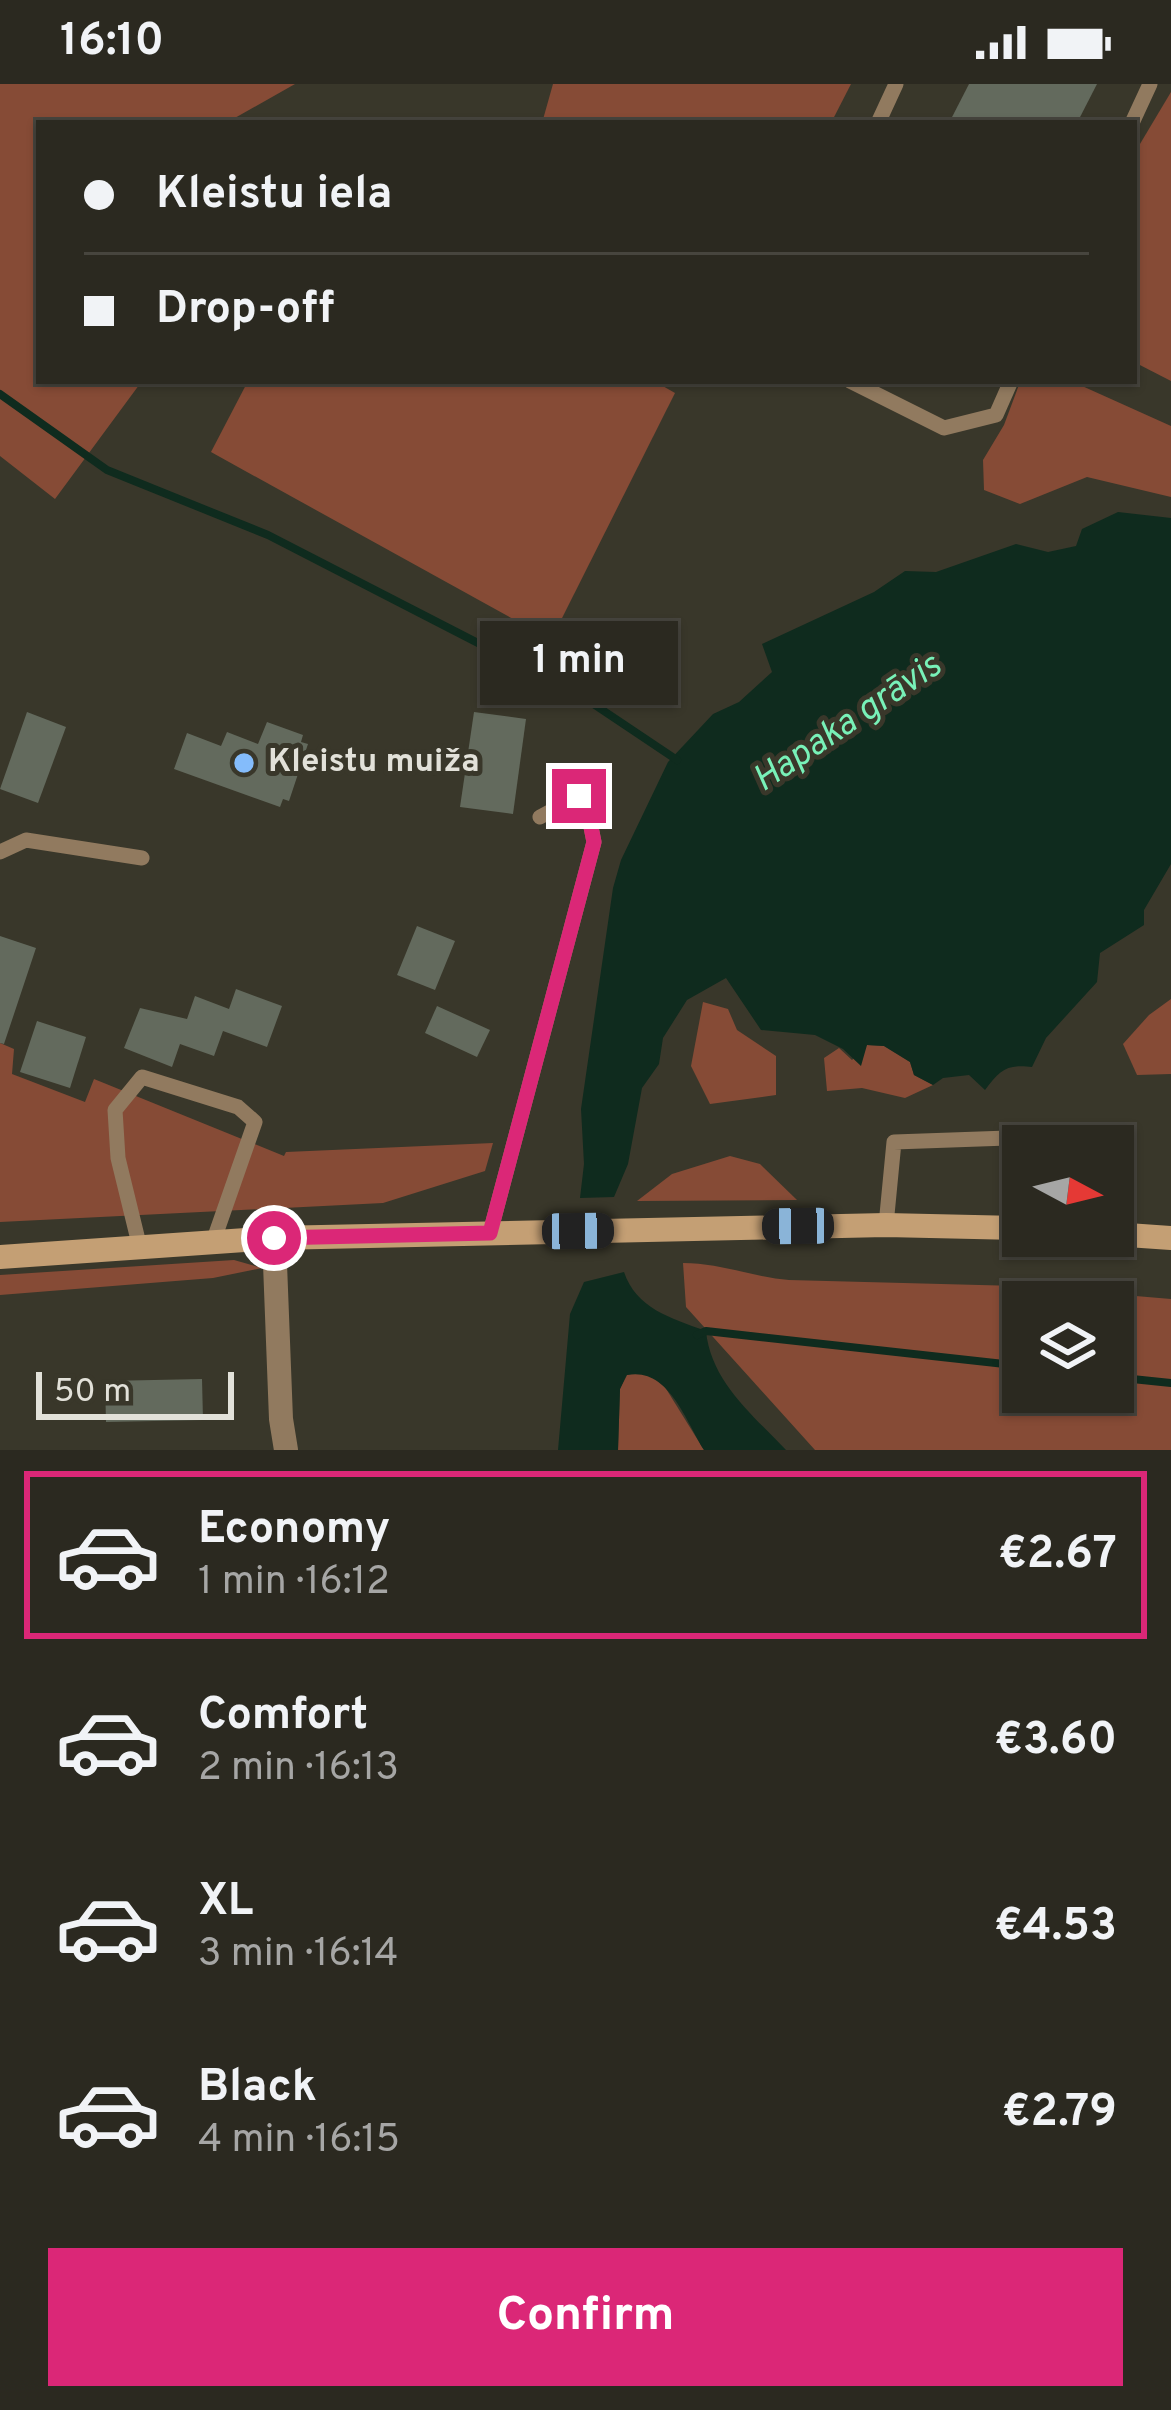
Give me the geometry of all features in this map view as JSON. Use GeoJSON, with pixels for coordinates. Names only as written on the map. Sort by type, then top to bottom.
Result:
{"type":"FeatureCollection","features":[{"type":"Feature","properties":{"kind":"main road"},"geometry":{"type":"LineString","coordinates":[[0,1257],[274,1238],[886,1225],[1002,1228]]}},
{"type":"Feature","properties":{"kind":"main road"},"geometry":{"type":"LineString","coordinates":[[1134,1235],[1171,1238]]}},
{"type":"Feature","properties":{"kind":"street"},"geometry":{"type":"LineString","coordinates":[[274,1238],[286,1450]]}},
{"type":"Feature","properties":{"kind":"lane"},"geometry":{"type":"LineString","coordinates":[[879,120],[896,84]]}},
{"type":"Feature","properties":{"kind":"lane"},"geometry":{"type":"LineString","coordinates":[[1133,120],[1150,84]]}},
{"type":"Feature","properties":{"kind":"lane"},"geometry":{"type":"LineString","coordinates":[[856,384],[944,428],[996,415],[1010,384]]}},
{"type":"Feature","properties":{"kind":"lane"},"geometry":{"type":"LineString","coordinates":[[490,1233],[594,842],[587,807],[579,796],[540,817]]}},
{"type":"Feature","properties":{"kind":"lane"},"geometry":{"type":"LineString","coordinates":[[0,852],[26,840],[142,858]]}},
{"type":"Feature","properties":{"kind":"lane"},"geometry":{"type":"LineString","coordinates":[[140,1248],[118,1158],[116,1110],[142,1076],[238,1107],[255,1122],[213,1243]]}},
{"type":"Feature","properties":{"kind":"lane"},"geometry":{"type":"LineString","coordinates":[[886,1225],[894,1142],[1002,1138]]}},
{"type":"Feature","properties":{"kind":"shaded area"},"geometry":{"type":"Polygon","coordinates":[[[0,84],[295,84],[231,120],[36,120],[36,384],[140,384],[55,499],[0,456],[0,84]]]}},
{"type":"Feature","properties":{"kind":"shaded area"},"geometry":{"type":"Polygon","coordinates":[[[553,84],[851,84],[833,120],[543,120],[553,84]]]}},
{"type":"Feature","properties":{"kind":"shaded area"},"geometry":{"type":"Polygon","coordinates":[[[1171,92],[1171,381],[1137,364],[1137,149],[1171,92]]]}},
{"type":"Feature","properties":{"kind":"shaded area"},"geometry":{"type":"Polygon","coordinates":[[[246,384],[659,384],[675,393],[551,640],[211,452],[246,384]]]}},
{"type":"Feature","properties":{"kind":"shaded area"},"geometry":{"type":"Polygon","coordinates":[[[1019,384],[1078,384],[1171,426],[1171,497],[1087,477],[1020,504],[984,490],[983,460],[1004,425],[1019,384]]]}},
{"type":"Feature","properties":{"kind":"shaded area"},"geometry":{"type":"Polygon","coordinates":[[[1171,999],[1171,1074],[1137,1075],[1123,1044],[1171,999]]]}},
{"type":"Feature","properties":{"kind":"shaded area"},"geometry":{"type":"Polygon","coordinates":[[[703,1002],[728,1009],[737,1030],[776,1056],[776,1095],[710,1104],[691,1066],[703,1002]]]}},
{"type":"Feature","properties":{"kind":"shaded area"},"geometry":{"type":"Polygon","coordinates":[[[0,1043],[14,1049],[12,1074],[85,1102],[94,1079],[284,1156],[286,1152],[493,1143],[485,1171],[383,1203],[0,1222],[0,1043]]]}},
{"type":"Feature","properties":{"kind":"shaded area"},"geometry":{"type":"Polygon","coordinates":[[[867,1045],[884,1046],[910,1062],[914,1075],[933,1085],[905,1098],[862,1088],[827,1091],[824,1058],[839,1048],[852,1060],[867,1045]]]}},
{"type":"Feature","properties":{"kind":"shaded area"},"geometry":{"type":"Polygon","coordinates":[[[730,1156],[760,1164],[797,1200],[637,1201],[672,1174],[730,1156]]]}},
{"type":"Feature","properties":{"kind":"shaded area"},"geometry":{"type":"Polygon","coordinates":[[[234,1260],[262,1268],[213,1278],[0,1295],[0,1275],[234,1260]]]}},
{"type":"Feature","properties":{"kind":"shaded area"},"geometry":{"type":"Polygon","coordinates":[[[683,1263],[789,1280],[1002,1286],[1002,1413],[1134,1413],[1134,1296],[1171,1299],[1171,1450],[815,1450],[686,1307],[683,1263]]]}},
{"type":"Feature","properties":{"kind":"shaded area"},"geometry":{"type":"Polygon","coordinates":[[[642,1372],[660,1379],[704,1450],[618,1450],[620,1389],[626,1375],[642,1372]]]}},
{"type":"Feature","properties":{"kind":"water","name":"Hapaka grāvis"},"geometry":{"type":"Polygon","coordinates":[[[1118,512],[1171,518],[1171,864],[1144,910],[1144,925],[1100,953],[1097,982],[1046,1038],[1032,1067],[1005,1070],[985,1090],[969,1075],[943,1078],[933,1085],[914,1075],[910,1062],[884,1046],[867,1045],[861,1066],[843,1049],[815,1035],[761,1030],[726,978],[687,1000],[663,1038],[659,1064],[642,1088],[628,1164],[614,1197],[580,1198],[584,1164],[581,1109],[613,888],[621,860],[668,762],[713,714],[739,702],[772,672],[762,644],[874,592],[905,571],[936,572],[1016,544],[1048,552],[1076,546],[1082,529],[1118,512]]]}},
{"type":"Feature","properties":{"kind":"water"},"geometry":{"type":"Polygon","coordinates":[[[624,1272],[646,1303],[706,1331],[725,1382],[786,1450],[704,1450],[664,1387],[654,1379],[627,1375],[620,1389],[618,1450],[558,1450],[570,1314],[584,1282],[624,1272]]]}},
{"type":"Feature","properties":{"kind":"building"},"geometry":{"type":"Polygon","coordinates":[[[969,84],[1097,84],[1079,120],[951,120],[969,84]]]}},
{"type":"Feature","properties":{"kind":"building"},"geometry":{"type":"Polygon","coordinates":[[[27,712],[66,727],[38,803],[0,789],[27,712]]]}},
{"type":"Feature","properties":{"kind":"building"},"geometry":{"type":"Polygon","coordinates":[[[474,712],[526,719],[513,814],[460,807],[474,712]]]}},
{"type":"Feature","properties":{"kind":"building"},"geometry":{"type":"Polygon","coordinates":[[[267,722],[303,735],[301,742],[308,744],[289,801],[283,799],[280,807],[174,769],[187,733],[221,746],[227,732],[258,744],[267,722]]]}},
{"type":"Feature","properties":{"kind":"building"},"geometry":{"type":"Polygon","coordinates":[[[417,926],[455,941],[435,990],[397,975],[417,926]]]}},
{"type":"Feature","properties":{"kind":"building"},"geometry":{"type":"Polygon","coordinates":[[[0,936],[36,948],[4,1044],[0,1043],[0,936]]]}},
{"type":"Feature","properties":{"kind":"building"},"geometry":{"type":"Polygon","coordinates":[[[236,989],[282,1006],[267,1047],[223,1031],[214,1056],[180,1044],[172,1067],[124,1048],[140,1008],[187,1019],[195,996],[229,1009],[236,989]]]}},
{"type":"Feature","properties":{"kind":"building"},"geometry":{"type":"Polygon","coordinates":[[[437,1006],[490,1030],[477,1057],[425,1033],[437,1006]]]}},
{"type":"Feature","properties":{"kind":"building"},"geometry":{"type":"Polygon","coordinates":[[[37,1021],[86,1037],[70,1088],[20,1072],[37,1021]]]}},
{"type":"Feature","properties":{"kind":"building"},"geometry":{"type":"Polygon","coordinates":[[[202,1379],[203,1420],[106,1422],[105,1381],[202,1379]]]}},
{"type":"Feature","properties":{"kind":"waterway"},"geometry":{"type":"LineString","coordinates":[[0,394],[107,470],[268,535],[583,697],[677,760]]}},
{"type":"Feature","properties":{"kind":"waterway"},"geometry":{"type":"LineString","coordinates":[[697,1335],[706,1331],[1002,1364]]}},
{"type":"Feature","properties":{"kind":"waterway"},"geometry":{"type":"LineString","coordinates":[[1134,1379],[1171,1383]]}},
{"type":"Feature","properties":{"kind":"place","name":"Kleistu muiža"},"geometry":{"type":"Point","coordinates":[244,763]}},
{"type":"Feature","properties":{"kind":"route"},"geometry":{"type":"LineString","coordinates":[[274,1238],[490,1233],[594,842],[587,807],[579,796]]}}]}
